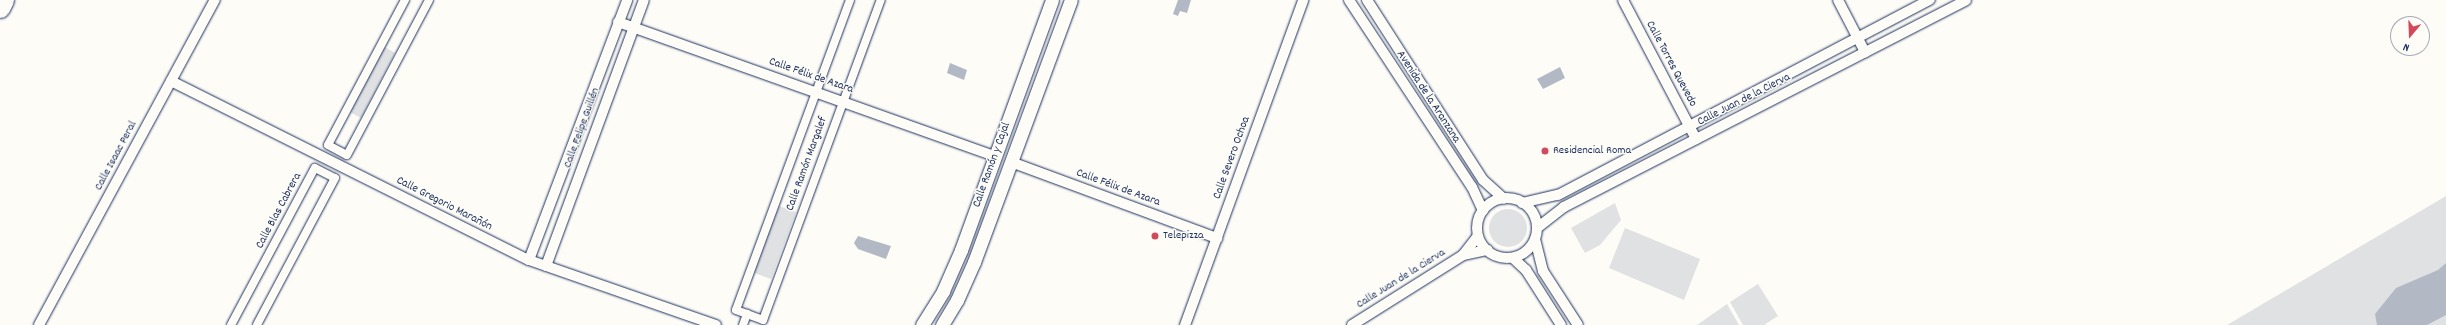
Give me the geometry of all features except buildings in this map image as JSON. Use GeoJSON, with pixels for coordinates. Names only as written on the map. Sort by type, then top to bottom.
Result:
{"type":"FeatureCollection","features":[{"type":"Feature","properties":{"kind":"highway"},"geometry":{"type":"LineString","coordinates":[[0,8],[4,0]]}},
{"type":"Feature","properties":{"kind":"street","name":"Calle Isaac Peral"},"geometry":{"type":"LineString","coordinates":[[39,325],[215,0]]}},
{"type":"Feature","properties":{"kind":"street"},"geometry":{"type":"LineString","coordinates":[[405,0],[328,145],[347,155],[429,0]]}},
{"type":"Feature","properties":{"kind":"street","name":"Calle Felipe Guillén"},"geometry":{"type":"LineString","coordinates":[[529,260],[626,0]]}},
{"type":"Feature","properties":{"kind":"street","name":"Calle Felipe Guillén"},"geometry":{"type":"LineString","coordinates":[[546,266],[644,0]]}},
{"type":"Feature","properties":{"kind":"street","name":"Calle Ramón Margalef"},"geometry":{"type":"LineString","coordinates":[[850,0],[736,310],[763,320],[881,0]]}},
{"type":"Feature","properties":{"kind":"street","name":"Calle Ramón y Cajal"},"geometry":{"type":"LineString","coordinates":[[922,325],[943,291],[962,250],[1052,0]]}},
{"type":"Feature","properties":{"kind":"street","name":"Calle Ramón y Cajal"},"geometry":{"type":"LineString","coordinates":[[942,325],[957,300],[974,262],[1070,0]]}},
{"type":"Feature","properties":{"kind":"street","name":"Calle Severo Ochoa"},"geometry":{"type":"LineString","coordinates":[[1186,325],[1303,0]]}},
{"type":"Feature","properties":{"kind":"street","name":"Avenida de la Aranzana"},"geometry":{"type":"LineString","coordinates":[[1349,0],[1472,187],[1483,211]]}},
{"type":"Feature","properties":{"kind":"street","name":"Avenida de la Aranzana"},"geometry":{"type":"LineString","coordinates":[[1367,0],[1483,180],[1504,199]]}},
{"type":"Feature","properties":{"kind":"street","name":"Calle Torres Quevedo"},"geometry":{"type":"LineString","coordinates":[[1623,0],[1696,139]]}},
{"type":"Feature","properties":{"kind":"street"},"geometry":{"type":"LineString","coordinates":[[1838,0],[1865,52]]}},
{"type":"Feature","properties":{"kind":"street","name":"Calle Juan de la Cierva"},"geometry":{"type":"LineString","coordinates":[[1522,203],[1558,194],[1930,0]]}},
{"type":"Feature","properties":{"kind":"street","name":"Calle Juan de la Cierva"},"geometry":{"type":"LineString","coordinates":[[1537,228],[1564,207],[1966,0]]}},
{"type":"Feature","properties":{"kind":"street","name":"Calle Félix de Azara"},"geometry":{"type":"LineString","coordinates":[[618,22],[843,100],[995,156]]}},
{"type":"Feature","properties":{"kind":"street","name":"Calle Gregorio Marañón"},"geometry":{"type":"LineString","coordinates":[[171,81],[529,260],[716,325]]}},
{"type":"Feature","properties":{"kind":"street","name":"Calle Félix de Azara"},"geometry":{"type":"LineString","coordinates":[[1011,162],[1217,238]]}},
{"type":"Feature","properties":{"kind":"street","name":"Calle Blas Cabrera"},"geometry":{"type":"LineString","coordinates":[[231,325],[315,168],[335,178],[257,325]]}},
{"type":"Feature","properties":{"kind":"street"},"geometry":{"type":"LineString","coordinates":[[1535,239],[1526,251],[1513,258],[1499,257],[1487,250],[1478,236],[1478,223],[1483,211],[1492,203],[1504,199],[1522,203],[1530,209],[1537,228],[1535,239],[1543,271],[1578,325]]}},
{"type":"Feature","properties":{"kind":"street","name":"Calle Juan de la Cierva"},"geometry":{"type":"LineString","coordinates":[[1352,325],[1463,255],[1478,236]]}},
{"type":"Feature","properties":{"kind":"street","name":"Calle Juan de la Cierva"},"geometry":{"type":"LineString","coordinates":[[1463,255],[1487,250]]}},
{"type":"Feature","properties":{"kind":"street"},"geometry":{"type":"LineString","coordinates":[[1513,258],[1526,270],[1561,325]]}},
{"type":"Feature","properties":{"kind":"street"},"geometry":{"type":"LineString","coordinates":[[743,325],[747,314]]}},
{"type":"Feature","properties":{"kind":"shaded area"},"geometry":{"type":"Polygon","coordinates":[[[1178,0],[1191,0],[1187,13],[1180,11],[1178,16],[1173,14],[1178,0]]]}},
{"type":"Feature","properties":{"kind":"shaded area"},"geometry":{"type":"Polygon","coordinates":[[[378,43],[395,53],[361,118],[344,109],[378,43]]]}},
{"type":"Feature","properties":{"kind":"shaded area"},"geometry":{"type":"Polygon","coordinates":[[[950,63],[967,70],[964,80],[947,73],[950,63]]]}},
{"type":"Feature","properties":{"kind":"shaded area"},"geometry":{"type":"Polygon","coordinates":[[[1560,67],[1565,78],[1543,89],[1537,79],[1560,67]]]}},
{"type":"Feature","properties":{"kind":"shaded area"},"geometry":{"type":"Polygon","coordinates":[[[2446,196],[2446,325],[2227,325],[2446,196]]]}},
{"type":"Feature","properties":{"kind":"shaded area"},"geometry":{"type":"Polygon","coordinates":[[[1615,203],[1621,220],[1600,245],[1585,253],[1571,228],[1615,203]]]}},
{"type":"Feature","properties":{"kind":"shaded area"},"geometry":{"type":"Polygon","coordinates":[[[776,205],[796,212],[771,279],[752,272],[776,205]]]}},
{"type":"Feature","properties":{"kind":"shaded area"},"geometry":{"type":"Polygon","coordinates":[[[1504,209],[1512,209],[1522,214],[1526,221],[1526,235],[1522,242],[1512,247],[1504,247],[1494,242],[1492,239],[1489,232],[1489,224],[1494,214],[1497,212],[1504,209]]]}},
{"type":"Feature","properties":{"kind":"shaded area"},"geometry":{"type":"Polygon","coordinates":[[[1625,228],[1700,259],[1684,300],[1609,268],[1625,228]]]}},
{"type":"Feature","properties":{"kind":"shaded area"},"geometry":{"type":"Polygon","coordinates":[[[858,236],[891,246],[886,259],[858,249],[854,243],[858,236]]]}},
{"type":"Feature","properties":{"kind":"shaded area"},"geometry":{"type":"Polygon","coordinates":[[[2446,263],[2446,315],[2427,325],[2377,325],[2375,314],[2396,288],[2438,270],[2446,263]]]}},
{"type":"Feature","properties":{"kind":"shaded area"},"geometry":{"type":"Polygon","coordinates":[[[1758,284],[1778,316],[1764,325],[1743,325],[1730,302],[1758,284]]]}},
{"type":"Feature","properties":{"kind":"shaded area"},"geometry":{"type":"Polygon","coordinates":[[[1727,304],[1739,325],[1697,325],[1727,304]]]}},
{"type":"Feature","properties":{"kind":"place","name":"Residencial Roma"},"geometry":{"type":"Point","coordinates":[1545,151]}},
{"type":"Feature","properties":{"kind":"place","name":"Telepizza"},"geometry":{"type":"Point","coordinates":[1155,236]}}]}
